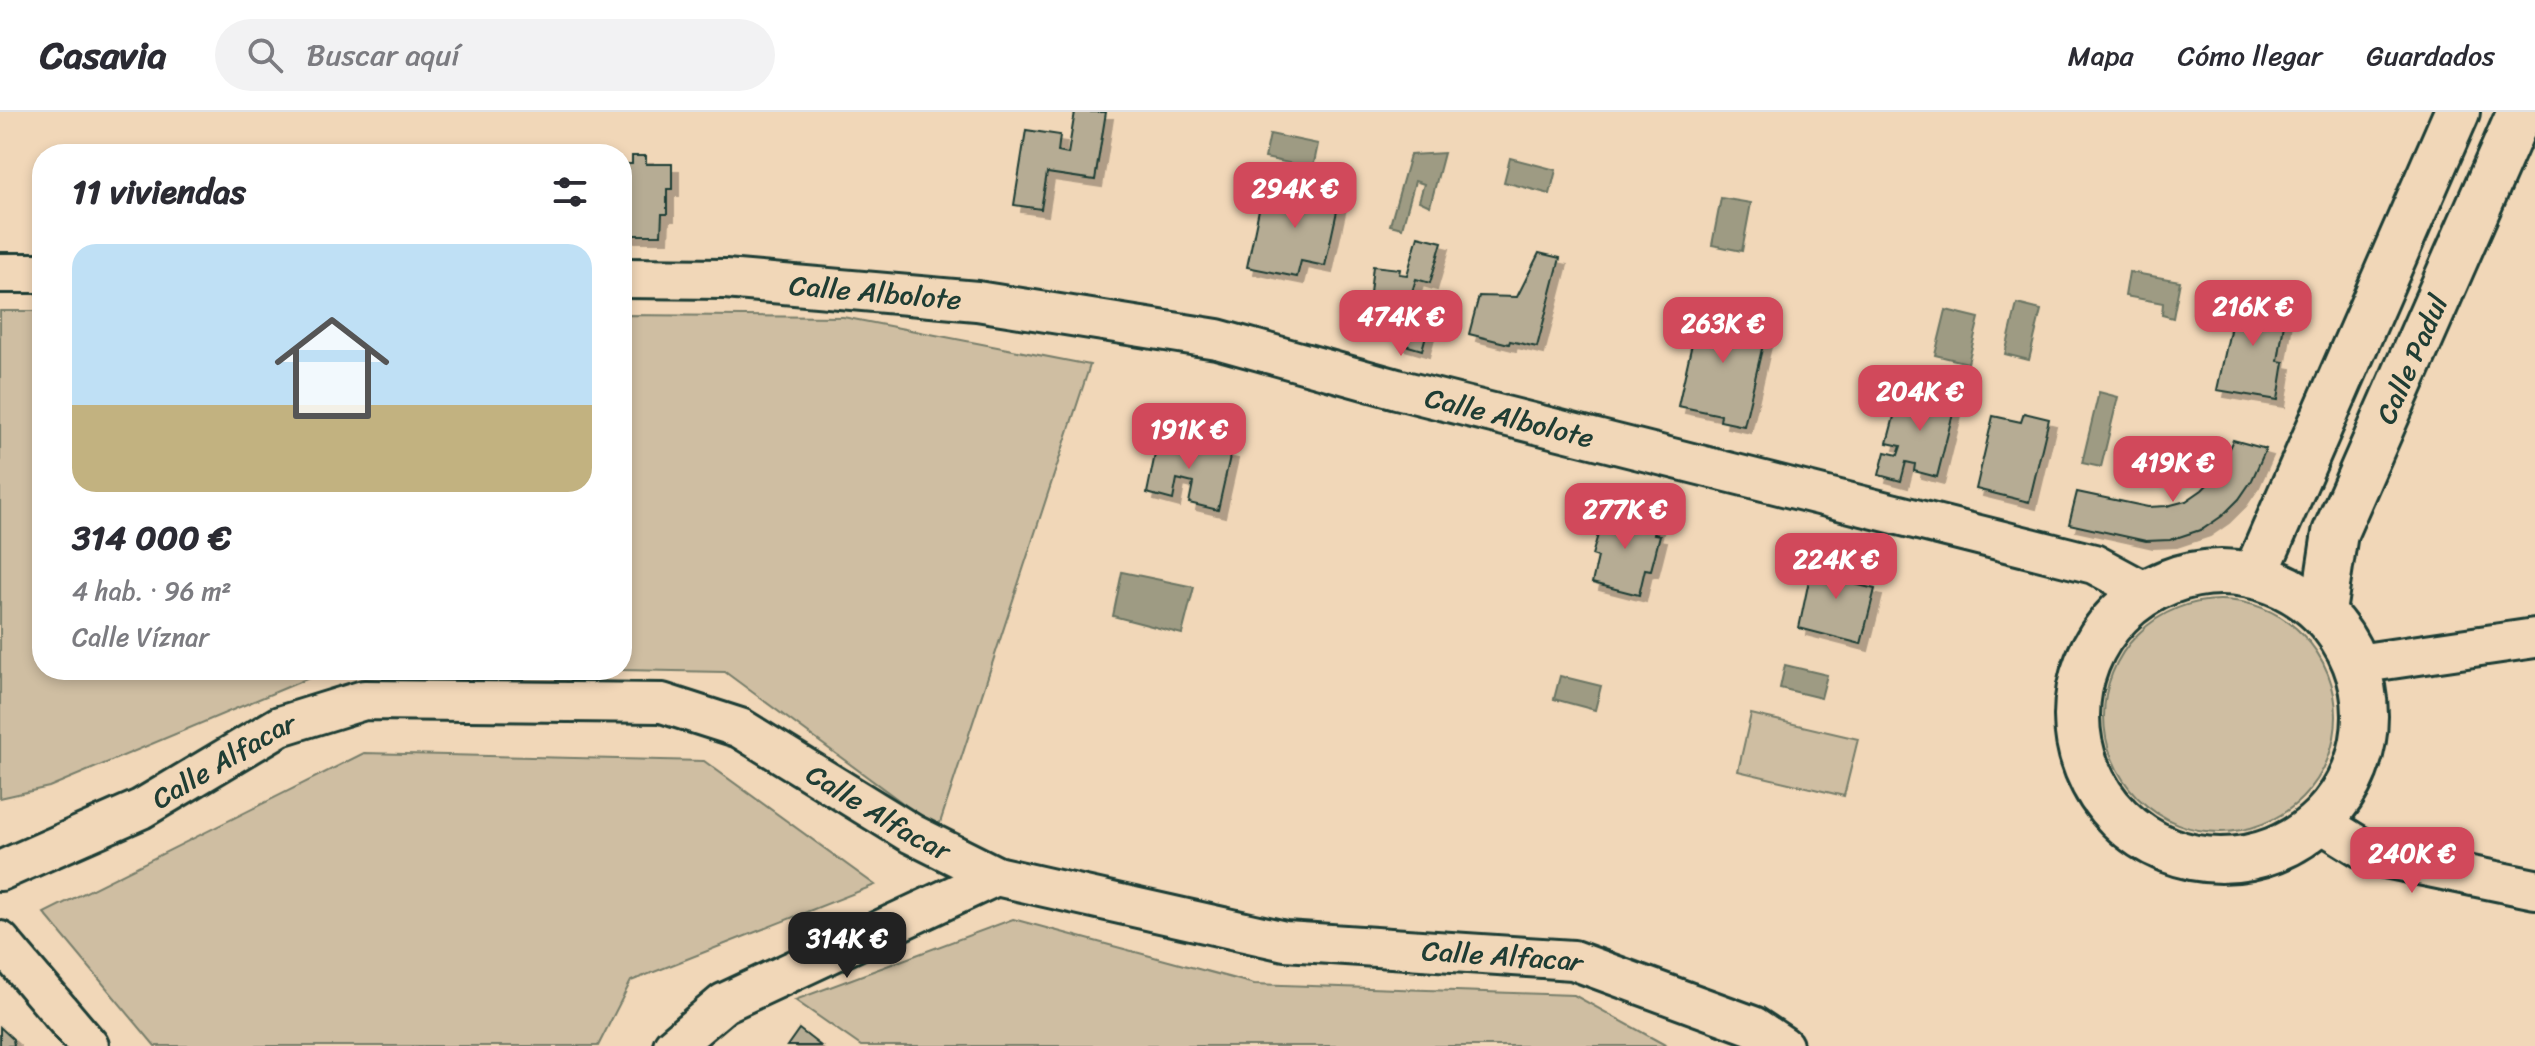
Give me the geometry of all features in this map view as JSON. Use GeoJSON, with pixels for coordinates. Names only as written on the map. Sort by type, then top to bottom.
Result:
{"type":"FeatureCollection","features":[{"type":"Feature","properties":{"kind":"street","name":"Calle Padul"},"geometry":{"type":"LineString","coordinates":[[2255,575],[2457,112]]}},
{"type":"Feature","properties":{"kind":"street","name":"Calle Padul"},"geometry":{"type":"LineString","coordinates":[[2323,612],[2335,533],[2520,112]]}},
{"type":"Feature","properties":{"kind":"street"},"geometry":{"type":"LineString","coordinates":[[0,273],[32,273]]}},
{"type":"Feature","properties":{"kind":"street","name":"Calle Albolote"},"geometry":{"type":"LineString","coordinates":[[632,278],[725,279],[977,301],[1217,339],[1397,389],[2094,564],[2146,592]]}},
{"type":"Feature","properties":{"kind":"street"},"geometry":{"type":"LineString","coordinates":[[2205,573],[2255,575],[2291,589],[2323,612],[2343,637],[2357,664],[2366,706],[2363,749],[2347,788],[2320,822],[2279,848],[2233,861],[2184,857],[2140,837],[2105,804],[2083,761],[2076,713],[2085,666],[2109,624],[2146,592],[2181,577],[2205,573]]}},
{"type":"Feature","properties":{"kind":"street"},"geometry":{"type":"LineString","coordinates":[[2357,664],[2535,638]]}},
{"type":"Feature","properties":{"kind":"street","name":"Calle Alfacar"},"geometry":{"type":"LineString","coordinates":[[0,871],[141,809],[280,726],[364,700],[662,703],[740,728],[912,834],[996,876],[1285,941],[1573,960],[1753,1026],[1783,1046]]}},
{"type":"Feature","properties":{"kind":"street"},"geometry":{"type":"LineString","coordinates":[[2320,822],[2375,856],[2535,889]]}},
{"type":"Feature","properties":{"kind":"street"},"geometry":{"type":"LineString","coordinates":[[673,1046],[724,1003],[996,876]]}},
{"type":"Feature","properties":{"kind":"street"},"geometry":{"type":"LineString","coordinates":[[0,941],[89,1046]]}},
{"type":"Feature","properties":{"kind":"shaded area"},"geometry":{"type":"Polygon","coordinates":[[[1270,134],[1318,144],[1313,168],[1265,158],[1270,134]]]}},
{"type":"Feature","properties":{"kind":"shaded area"},"geometry":{"type":"Polygon","coordinates":[[[1444,153],[1430,206],[1419,201],[1424,184],[1415,181],[1402,228],[1390,225],[1410,155],[1444,153]]]}},
{"type":"Feature","properties":{"kind":"shaded area"},"geometry":{"type":"Polygon","coordinates":[[[1510,158],[1556,170],[1550,194],[1504,182],[1510,158]]]}},
{"type":"Feature","properties":{"kind":"shaded area"},"geometry":{"type":"Polygon","coordinates":[[[1721,198],[1751,203],[1742,251],[1712,245],[1721,198]]]}},
{"type":"Feature","properties":{"kind":"shaded area"},"geometry":{"type":"Polygon","coordinates":[[[2129,272],[2180,281],[2173,318],[2162,315],[2163,303],[2125,296],[2129,272]]]}},
{"type":"Feature","properties":{"kind":"shaded area"},"geometry":{"type":"Polygon","coordinates":[[[2017,304],[2041,310],[2029,360],[2005,354],[2017,304]]]}},
{"type":"Feature","properties":{"kind":"shaded area"},"geometry":{"type":"Polygon","coordinates":[[[1946,310],[1979,318],[1968,363],[1935,355],[1946,310]]]}},
{"type":"Feature","properties":{"kind":"shaded area"},"geometry":{"type":"Polygon","coordinates":[[[0,311],[32,311],[32,680],[304,680],[49,787],[0,798],[0,311]]]}},
{"type":"Feature","properties":{"kind":"shaded area"},"geometry":{"type":"Polygon","coordinates":[[[632,315],[843,317],[1090,365],[938,829],[725,672],[632,670],[632,315]]]}},
{"type":"Feature","properties":{"kind":"shaded area"},"geometry":{"type":"Polygon","coordinates":[[[2099,392],[2118,397],[2101,467],[2082,463],[2099,392]]]}},
{"type":"Feature","properties":{"kind":"shaded area"},"geometry":{"type":"Polygon","coordinates":[[[1122,572],[1194,587],[1182,634],[1113,616],[1122,572]]]}},
{"type":"Feature","properties":{"kind":"shaded area"},"geometry":{"type":"Polygon","coordinates":[[[2220,600],[2264,609],[2302,634],[2327,672],[2336,716],[2327,760],[2302,798],[2264,823],[2220,832],[2176,823],[2138,798],[2113,760],[2104,716],[2113,672],[2138,634],[2176,609],[2220,600]]]}},
{"type":"Feature","properties":{"kind":"shaded area"},"geometry":{"type":"Polygon","coordinates":[[[1785,665],[1827,675],[1821,698],[1780,688],[1785,665]]]}},
{"type":"Feature","properties":{"kind":"shaded area"},"geometry":{"type":"Polygon","coordinates":[[[1560,676],[1601,686],[1595,710],[1554,699],[1560,676]]]}},
{"type":"Feature","properties":{"kind":"shaded area"},"geometry":{"type":"Polygon","coordinates":[[[1751,714],[1858,739],[1844,796],[1738,771],[1751,714]]]}},
{"type":"Feature","properties":{"kind":"shaded area"},"geometry":{"type":"Polygon","coordinates":[[[364,753],[704,761],[875,885],[631,981],[598,1046],[155,1046],[44,913],[364,753]]]}},
{"type":"Feature","properties":{"kind":"shaded area"},"geometry":{"type":"Polygon","coordinates":[[[1013,919],[1254,984],[1574,995],[1667,1046],[861,1046],[795,1000],[1013,919]]]}},
{"type":"Feature","properties":{"kind":"building"},"geometry":{"type":"Polygon","coordinates":[[[1075,112],[1106,112],[1095,180],[1047,173],[1041,209],[1014,205],[1026,130],[1060,135],[1058,152],[1068,154],[1075,112]]]}},
{"type":"Feature","properties":{"kind":"building"},"geometry":{"type":"Polygon","coordinates":[[[632,156],[646,156],[646,164],[672,164],[672,189],[667,189],[667,214],[662,214],[661,235],[632,235],[632,156]]]}},
{"type":"Feature","properties":{"kind":"building"},"geometry":{"type":"Polygon","coordinates":[[[1315,182],[1342,188],[1325,266],[1301,261],[1297,277],[1247,267],[1261,200],[1287,205],[1292,185],[1314,190],[1315,182]]]}},
{"type":"Feature","properties":{"kind":"building"},"geometry":{"type":"Polygon","coordinates":[[[1418,236],[1442,242],[1430,283],[1416,279],[1412,292],[1436,299],[1422,350],[1398,343],[1404,319],[1395,317],[1394,323],[1367,320],[1373,266],[1400,269],[1399,274],[1407,275],[1418,236]]]}},
{"type":"Feature","properties":{"kind":"building"},"geometry":{"type":"Polygon","coordinates":[[[1539,253],[1560,258],[1537,347],[1469,334],[1479,296],[1517,297],[1539,253]]]}},
{"type":"Feature","properties":{"kind":"building"},"geometry":{"type":"Polygon","coordinates":[[[2227,295],[2287,305],[2278,361],[2284,362],[2278,400],[2217,390],[2231,326],[2222,324],[2227,295]]]}},
{"type":"Feature","properties":{"kind":"building"},"geometry":{"type":"Polygon","coordinates":[[[1700,308],[1768,323],[1744,426],[1720,421],[1721,415],[1678,406],[1700,308]]]}},
{"type":"Feature","properties":{"kind":"building"},"geometry":{"type":"Polygon","coordinates":[[[1936,383],[1959,389],[1937,477],[1914,471],[1915,464],[1906,462],[1901,481],[1879,475],[1885,452],[1898,455],[1901,446],[1887,443],[1900,394],[1921,399],[1919,408],[1929,410],[1936,383]]]}},
{"type":"Feature","properties":{"kind":"building"},"geometry":{"type":"Polygon","coordinates":[[[2024,413],[2049,419],[2029,502],[1976,489],[1993,416],[2021,422],[2024,413]]]}},
{"type":"Feature","properties":{"kind":"building"},"geometry":{"type":"Polygon","coordinates":[[[1159,435],[1231,452],[1218,510],[1189,503],[1193,483],[1177,479],[1173,500],[1147,493],[1159,435]]]}},
{"type":"Feature","properties":{"kind":"building"},"geometry":{"type":"Polygon","coordinates":[[[2233,440],[2266,449],[2252,480],[2239,499],[2203,529],[2170,540],[2146,541],[2069,524],[2077,492],[2148,507],[2186,501],[2215,477],[2233,440]]]}},
{"type":"Feature","properties":{"kind":"building"},"geometry":{"type":"Polygon","coordinates":[[[1611,508],[1658,520],[1654,534],[1660,535],[1655,555],[1651,570],[1645,569],[1639,595],[1592,583],[1598,557],[1592,555],[1600,528],[1605,530],[1611,508]]]}},
{"type":"Feature","properties":{"kind":"building"},"geometry":{"type":"Polygon","coordinates":[[[1839,554],[1856,559],[1850,583],[1875,589],[1861,644],[1799,628],[1813,561],[1816,562],[1818,556],[1838,562],[1839,554]]]}},
{"type":"Feature","properties":{"kind":"building"},"geometry":{"type":"Polygon","coordinates":[[[0,1027],[13,1039],[14,1046],[0,1046],[0,1027]]]}},
{"type":"Feature","properties":{"kind":"building"},"geometry":{"type":"Polygon","coordinates":[[[799,1029],[821,1046],[787,1046],[799,1029]]]}}]}
